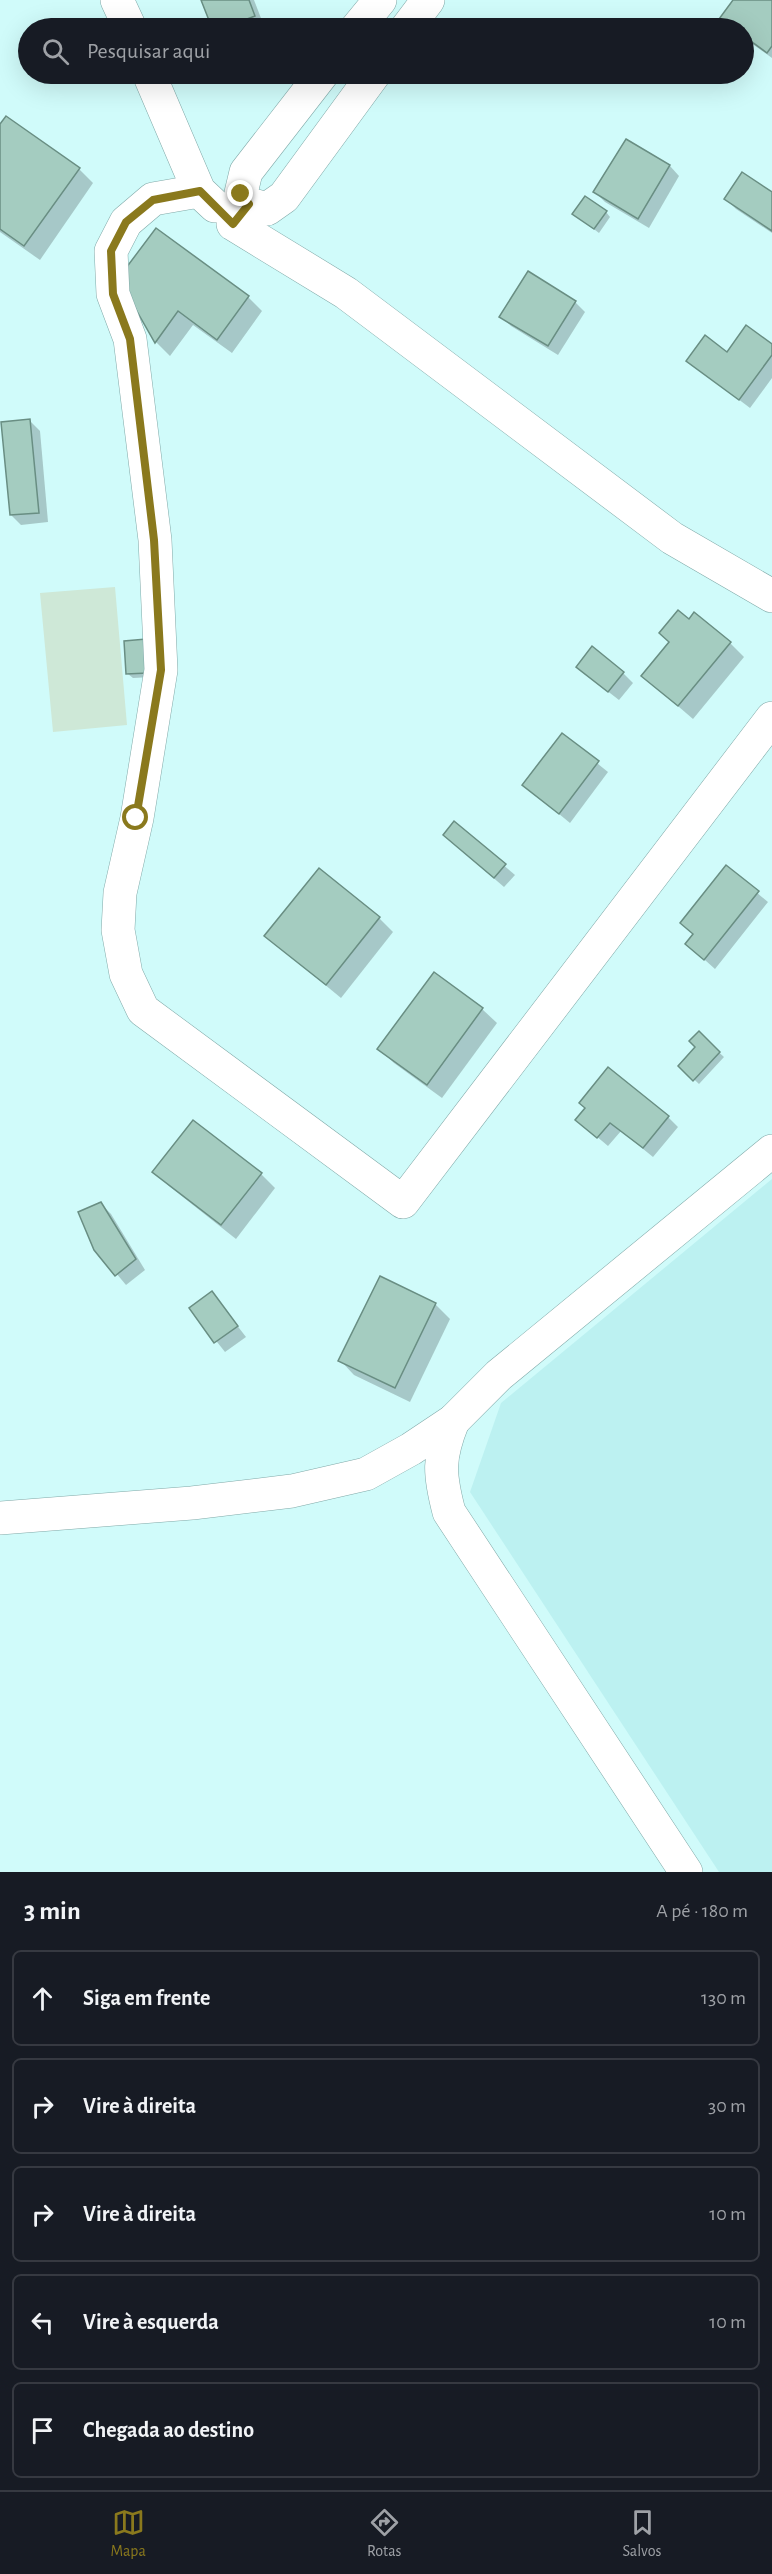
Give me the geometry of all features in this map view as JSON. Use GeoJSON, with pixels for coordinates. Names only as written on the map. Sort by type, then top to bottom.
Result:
{"type":"FeatureCollection","features":[{"type":"Feature","properties":{"kind":"street"},"geometry":{"type":"LineString","coordinates":[[117,0],[125,18]]}},
{"type":"Feature","properties":{"kind":"street"},"geometry":{"type":"LineString","coordinates":[[365,18],[380,0]]}},
{"type":"Feature","properties":{"kind":"street"},"geometry":{"type":"LineString","coordinates":[[414,18],[428,0]]}},
{"type":"Feature","properties":{"kind":"street"},"geometry":{"type":"LineString","coordinates":[[153,84],[200,191],[241,214],[672,538],[772,596]]}},
{"type":"Feature","properties":{"kind":"street"},"geometry":{"type":"LineString","coordinates":[[241,214],[241,194],[246,172],[314,84]]}},
{"type":"Feature","properties":{"kind":"street"},"geometry":{"type":"LineString","coordinates":[[241,214],[267,209],[284,197],[367,84]]}},
{"type":"Feature","properties":{"kind":"street"},"geometry":{"type":"LineString","coordinates":[[200,191],[153,200],[126,222],[111,251],[113,294],[132,350],[154,540],[161,670],[136,818],[120,893],[118,921],[126,974],[143,1010],[403,1202],[772,718]]}},
{"type":"Feature","properties":{"kind":"street"},"geometry":{"type":"LineString","coordinates":[[0,1518],[192,1503],[292,1491],[366,1474],[453,1422],[499,1375],[772,1151]]}},
{"type":"Feature","properties":{"kind":"street"},"geometry":{"type":"LineString","coordinates":[[453,1422],[442,1448],[440,1481],[449,1512],[686,1872]]}},
{"type":"Feature","properties":{"kind":"shaded area"},"geometry":{"type":"Polygon","coordinates":[[[772,1179],[772,1872],[719,1872],[470,1492],[501,1403],[772,1179]]]}},
{"type":"Feature","properties":{"kind":"green space"},"geometry":{"type":"Polygon","coordinates":[[[115,587],[127,725],[53,732],[40,593],[115,587]]]}},
{"type":"Feature","properties":{"kind":"building"},"geometry":{"type":"Polygon","coordinates":[[[201,0],[249,0],[255,16],[250,18],[208,18],[201,0]]]}},
{"type":"Feature","properties":{"kind":"building"},"geometry":{"type":"Polygon","coordinates":[[[733,0],[772,0],[772,46],[767,53],[754,43],[754,18],[720,18],[733,0]]]}},
{"type":"Feature","properties":{"kind":"building"},"geometry":{"type":"Polygon","coordinates":[[[6,116],[80,168],[24,246],[0,229],[0,124],[6,116]]]}},
{"type":"Feature","properties":{"kind":"building"},"geometry":{"type":"Polygon","coordinates":[[[626,139],[670,165],[638,219],[593,192],[626,139]]]}},
{"type":"Feature","properties":{"kind":"building"},"geometry":{"type":"Polygon","coordinates":[[[742,172],[772,192],[772,231],[724,199],[742,172]]]}},
{"type":"Feature","properties":{"kind":"building"},"geometry":{"type":"Polygon","coordinates":[[[585,196],[607,211],[594,229],[572,214],[585,196]]]}},
{"type":"Feature","properties":{"kind":"building"},"geometry":{"type":"Polygon","coordinates":[[[156,228],[249,296],[217,340],[178,311],[155,343],[122,285],[120,276],[156,228]]]}},
{"type":"Feature","properties":{"kind":"building"},"geometry":{"type":"Polygon","coordinates":[[[528,271],[576,301],[548,346],[499,317],[528,271]]]}},
{"type":"Feature","properties":{"kind":"building"},"geometry":{"type":"Polygon","coordinates":[[[746,325],[772,344],[772,355],[739,400],[686,361],[705,335],[727,352],[746,325]]]}},
{"type":"Feature","properties":{"kind":"building"},"geometry":{"type":"Polygon","coordinates":[[[30,419],[39,513],[10,515],[1,422],[30,419]]]}},
{"type":"Feature","properties":{"kind":"building"},"geometry":{"type":"Polygon","coordinates":[[[678,610],[689,619],[694,612],[731,642],[678,706],[641,676],[669,642],[659,633],[678,610]]]}},
{"type":"Feature","properties":{"kind":"building"},"geometry":{"type":"Polygon","coordinates":[[[146,639],[148,673],[126,674],[124,641],[146,639]]]}},
{"type":"Feature","properties":{"kind":"building"},"geometry":{"type":"Polygon","coordinates":[[[592,646],[624,672],[608,692],[576,667],[592,646]]]}},
{"type":"Feature","properties":{"kind":"building"},"geometry":{"type":"Polygon","coordinates":[[[562,733],[599,761],[559,814],[522,785],[562,733]]]}},
{"type":"Feature","properties":{"kind":"building"},"geometry":{"type":"Polygon","coordinates":[[[454,821],[506,864],[494,878],[443,835],[454,821]]]}},
{"type":"Feature","properties":{"kind":"building"},"geometry":{"type":"Polygon","coordinates":[[[726,865],[759,891],[704,960],[685,944],[693,934],[680,923],[726,865]]]}},
{"type":"Feature","properties":{"kind":"building"},"geometry":{"type":"Polygon","coordinates":[[[319,868],[380,917],[326,985],[264,936],[319,868]]]}},
{"type":"Feature","properties":{"kind":"building"},"geometry":{"type":"Polygon","coordinates":[[[434,972],[483,1008],[427,1085],[377,1049],[434,972]]]}},
{"type":"Feature","properties":{"kind":"building"},"geometry":{"type":"Polygon","coordinates":[[[699,1031],[720,1052],[693,1081],[678,1066],[695,1047],[689,1041],[699,1031]]]}},
{"type":"Feature","properties":{"kind":"building"},"geometry":{"type":"Polygon","coordinates":[[[608,1067],[669,1116],[643,1148],[610,1123],[597,1138],[575,1120],[585,1108],[579,1103],[608,1067]]]}},
{"type":"Feature","properties":{"kind":"building"},"geometry":{"type":"Polygon","coordinates":[[[193,1120],[262,1173],[221,1225],[152,1172],[193,1120]]]}},
{"type":"Feature","properties":{"kind":"building"},"geometry":{"type":"Polygon","coordinates":[[[101,1202],[136,1259],[115,1276],[94,1250],[78,1212],[101,1202]]]}},
{"type":"Feature","properties":{"kind":"building"},"geometry":{"type":"Polygon","coordinates":[[[380,1276],[436,1303],[395,1388],[338,1361],[380,1276]]]}},
{"type":"Feature","properties":{"kind":"building"},"geometry":{"type":"Polygon","coordinates":[[[212,1291],[238,1326],[214,1343],[189,1308],[212,1291]]]}},
{"type":"Feature","properties":{"kind":"route"},"geometry":{"type":"LineString","coordinates":[[136,818],[161,670],[154,540],[130,339],[113,294],[111,251],[126,222],[153,200],[200,191],[233,224],[249,204],[241,194]]}}]}
